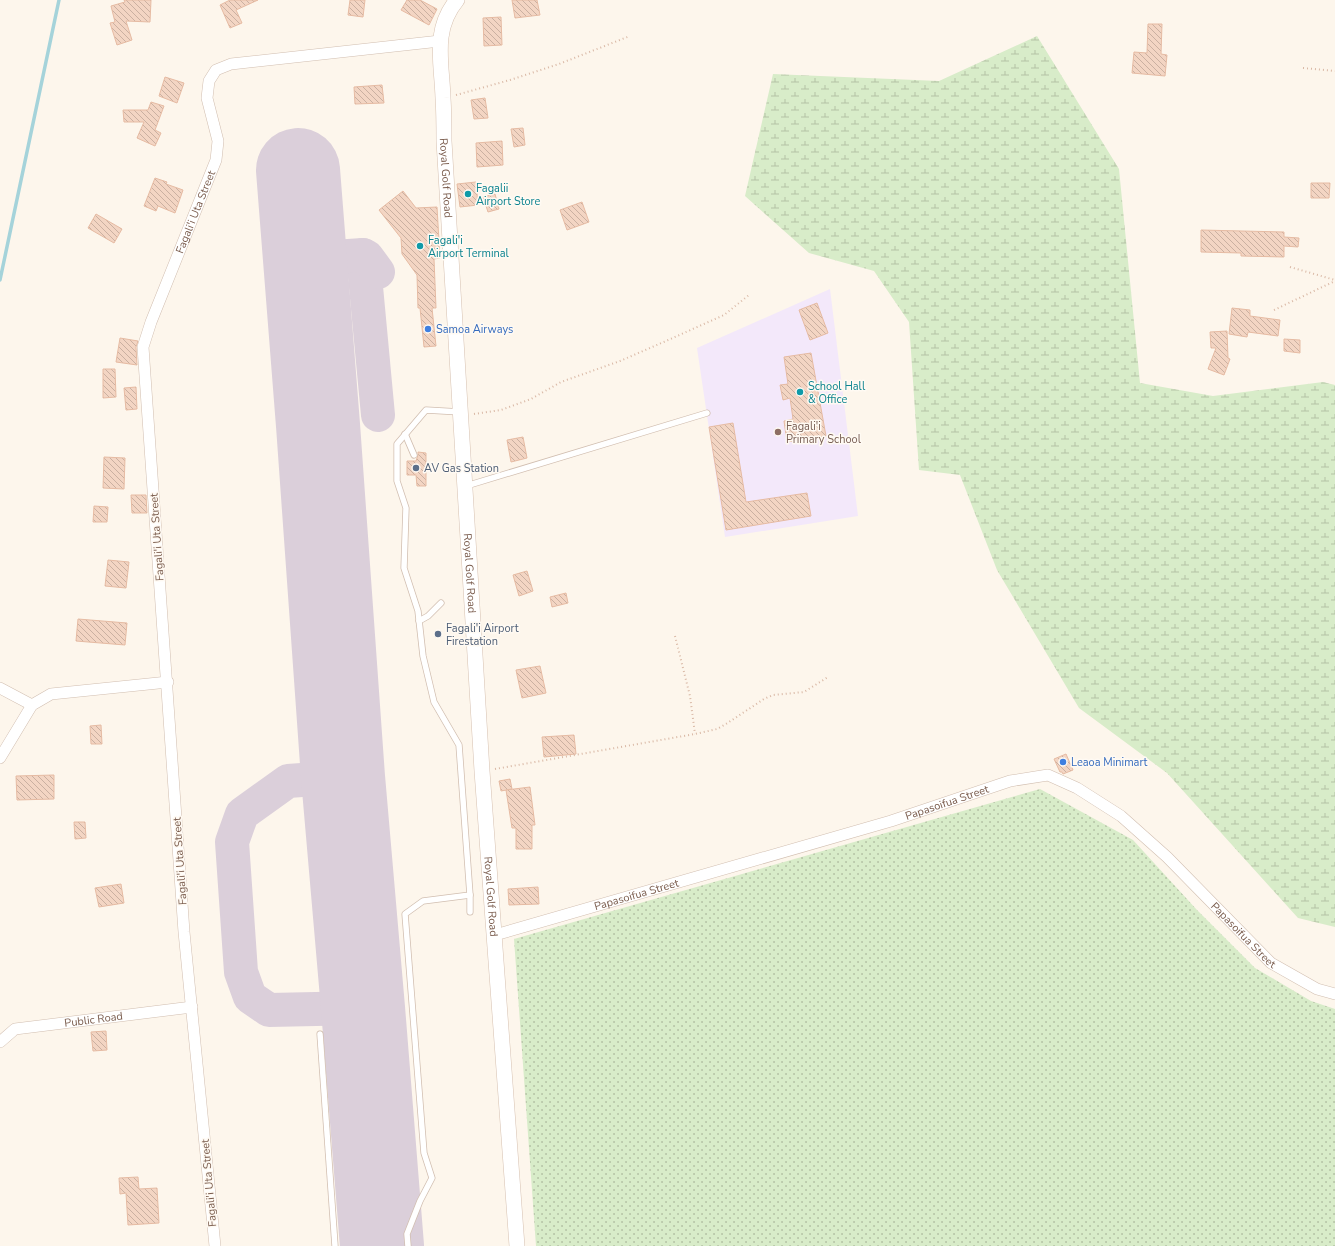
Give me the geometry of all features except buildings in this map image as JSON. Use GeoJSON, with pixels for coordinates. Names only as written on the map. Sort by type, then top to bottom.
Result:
{"type":"FeatureCollection","features":[{"type":"Feature","properties":{"kind":"main road","name":"Royal Golf Road"},"geometry":{"type":"LineString","coordinates":[[457,0],[443,24],[440,42],[444,142],[482,771],[517,1246]]}},
{"type":"Feature","properties":{"kind":"street","name":"Fagali'i Uta Street"},"geometry":{"type":"LineString","coordinates":[[214,1246],[184,932],[144,347],[152,322],[216,160],[218,141],[207,98],[209,81],[216,70],[232,64],[440,42]]}},
{"type":"Feature","properties":{"kind":"street"},"geometry":{"type":"LineString","coordinates":[[0,758],[32,705],[51,694],[168,682]]}},
{"type":"Feature","properties":{"kind":"street"},"geometry":{"type":"LineString","coordinates":[[0,688],[32,705]]}},
{"type":"Feature","properties":{"kind":"street","name":"Papasoifua Street"},"geometry":{"type":"LineString","coordinates":[[495,935],[891,821],[1010,780],[1048,775],[1077,788],[1121,816],[1167,857],[1272,963],[1317,989],[1335,994]]}},
{"type":"Feature","properties":{"kind":"street","name":"Public Road"},"geometry":{"type":"LineString","coordinates":[[0,1042],[15,1029],[192,1007]]}},
{"type":"Feature","properties":{"kind":"lane"},"geometry":{"type":"LineString","coordinates":[[461,414],[426,410],[397,444],[397,481],[406,508],[404,568],[418,611],[423,656],[434,702],[459,745],[470,912]]}},
{"type":"Feature","properties":{"kind":"lane"},"geometry":{"type":"LineString","coordinates":[[465,486],[707,413]]}},
{"type":"Feature","properties":{"kind":"lane"},"geometry":{"type":"LineString","coordinates":[[406,434],[414,455]]}},
{"type":"Feature","properties":{"kind":"lane"},"geometry":{"type":"LineString","coordinates":[[419,621],[428,616],[440,603]]}},
{"type":"Feature","properties":{"kind":"lane"},"geometry":{"type":"LineString","coordinates":[[408,1246],[407,1234],[420,1201],[432,1178],[424,1153],[405,914],[423,901],[470,895]]}},
{"type":"Feature","properties":{"kind":"lane"},"geometry":{"type":"LineString","coordinates":[[320,1034],[335,1246]]}},
{"type":"Feature","properties":{"kind":"path"},"geometry":{"type":"LineString","coordinates":[[443,98],[524,76],[630,36]]}},
{"type":"Feature","properties":{"kind":"path"},"geometry":{"type":"LineString","coordinates":[[1303,68],[1335,71]]}},
{"type":"Feature","properties":{"kind":"path"},"geometry":{"type":"LineString","coordinates":[[1290,267],[1335,280]]}},
{"type":"Feature","properties":{"kind":"path"},"geometry":{"type":"LineString","coordinates":[[1274,310],[1335,280]]}},
{"type":"Feature","properties":{"kind":"path"},"geometry":{"type":"LineString","coordinates":[[461,414],[501,410],[531,399],[561,382],[620,361],[724,315],[749,295]]}},
{"type":"Feature","properties":{"kind":"path"},"geometry":{"type":"LineString","coordinates":[[675,636],[690,696],[695,734]]}},
{"type":"Feature","properties":{"kind":"path"},"geometry":{"type":"LineString","coordinates":[[482,771],[695,734],[726,724],[764,699],[773,695],[804,692],[828,678]]}},
{"type":"Feature","properties":{"kind":"shaded area","name":"Fagali'i Primary School"},"geometry":{"type":"Polygon","coordinates":[[[830,289],[858,516],[725,537],[697,348],[830,289]]]}},
{"type":"Feature","properties":{"kind":"green space"},"geometry":{"type":"Polygon","coordinates":[[[1037,36],[1119,169],[1140,383],[1213,396],[1323,382],[1335,385],[1335,927],[1298,918],[1167,773],[1079,708],[997,570],[960,475],[919,470],[909,322],[874,271],[809,253],[745,196],[773,74],[939,81],[1037,36]]]}},
{"type":"Feature","properties":{"kind":"green space"},"geometry":{"type":"Polygon","coordinates":[[[1040,789],[1133,840],[1197,910],[1255,968],[1311,1001],[1335,1009],[1335,1246],[536,1246],[514,939],[1040,789]]]}},
{"type":"Feature","properties":{"kind":"waterway"},"geometry":{"type":"LineString","coordinates":[[0,280],[59,0]]}},
{"type":"Feature","properties":{"kind":"taxiway"},"geometry":{"type":"LineString","coordinates":[[363,255],[378,415]]}},
{"type":"Feature","properties":{"kind":"taxiway"},"geometry":{"type":"LineString","coordinates":[[305,259],[363,255],[367,257],[378,272]]}},
{"type":"Feature","properties":{"kind":"taxiway"},"geometry":{"type":"LineString","coordinates":[[343,777],[288,781],[242,814],[232,842],[241,972],[250,997],[269,1010],[363,1008]]}},
{"type":"Feature","properties":{"kind":"runway"},"geometry":{"type":"LineString","coordinates":[[298,170],[343,777],[382,1246]]}},
{"type":"Feature","properties":{"kind":"place","name":"Fagalii Airport Store"},"geometry":{"type":"Point","coordinates":[468,194]}},
{"type":"Feature","properties":{"kind":"place","name":"Fagali'i Airport Terminal"},"geometry":{"type":"Point","coordinates":[420,246]}},
{"type":"Feature","properties":{"kind":"place","name":"Samoa Airways"},"geometry":{"type":"Point","coordinates":[428,329]}},
{"type":"Feature","properties":{"kind":"place","name":"School Hall & Office"},"geometry":{"type":"Point","coordinates":[800,392]}},
{"type":"Feature","properties":{"kind":"place","name":"Fagali'i Primary School"},"geometry":{"type":"Point","coordinates":[778,432]}},
{"type":"Feature","properties":{"kind":"place","name":"AV Gas Station"},"geometry":{"type":"Point","coordinates":[416,468]}},
{"type":"Feature","properties":{"kind":"place","name":"Fagali'i Airport Firestation"},"geometry":{"type":"Point","coordinates":[438,634]}},
{"type":"Feature","properties":{"kind":"place","name":"Leaoa Minimart"},"geometry":{"type":"Point","coordinates":[1063,762]}}]}
